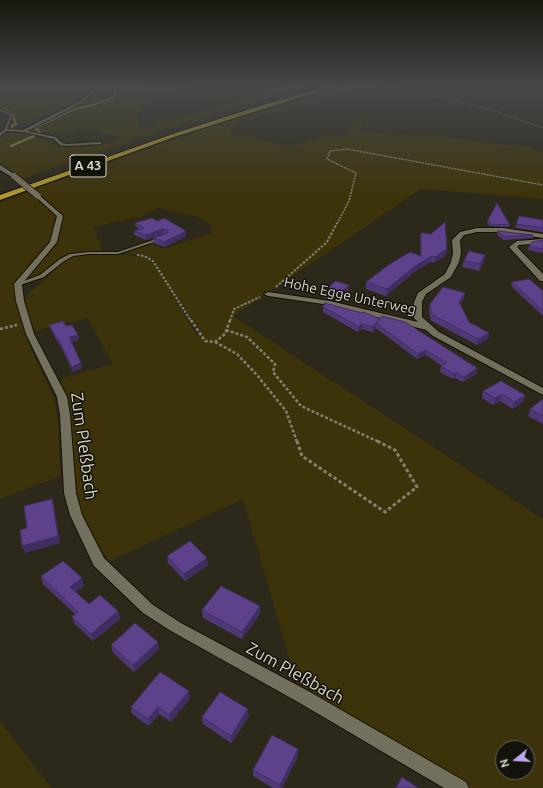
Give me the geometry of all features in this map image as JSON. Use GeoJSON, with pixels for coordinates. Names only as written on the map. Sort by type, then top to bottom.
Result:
{"type":"FeatureCollection","features":[{"type":"Feature","properties":{"kind":"highway","name":"A 43"},"geometry":{"type":"LineString","coordinates":[[0,191],[196,123]]}},
{"type":"Feature","properties":{"kind":"highway","name":"A 43"},"geometry":{"type":"LineString","coordinates":[[0,198],[213,123]]}},
{"type":"Feature","properties":{"kind":"street"},"geometry":{"type":"LineString","coordinates":[[0,167],[14,176],[60,216],[53,242],[18,284]]}},
{"type":"Feature","properties":{"kind":"street","name":"Hohe Egge Unterweg"},"geometry":{"type":"LineString","coordinates":[[543,236],[503,230],[477,230],[462,233],[456,240],[458,253],[456,262],[448,276],[422,292],[418,302],[417,311],[418,318],[426,327],[448,342],[543,392]]}},
{"type":"Feature","properties":{"kind":"street"},"geometry":{"type":"LineString","coordinates":[[543,241],[517,243],[513,247],[543,279]]}},
{"type":"Feature","properties":{"kind":"street"},"geometry":{"type":"LineString","coordinates":[[529,264],[543,267]]}},
{"type":"Feature","properties":{"kind":"street","name":"Zum Pleßbach"},"geometry":{"type":"LineString","coordinates":[[18,284],[20,301],[30,334],[62,397],[70,493],[76,515],[99,562],[148,609],[176,627],[304,697],[460,788]]}},
{"type":"Feature","properties":{"kind":"street","name":"Hohe Egge Unterweg"},"geometry":{"type":"LineString","coordinates":[[268,294],[330,303],[426,327]]}},
{"type":"Feature","properties":{"kind":"lane"},"geometry":{"type":"LineString","coordinates":[[0,134],[5,130],[8,123]]}},
{"type":"Feature","properties":{"kind":"lane"},"geometry":{"type":"LineString","coordinates":[[24,131],[40,123]]}},
{"type":"Feature","properties":{"kind":"lane"},"geometry":{"type":"LineString","coordinates":[[5,130],[24,131],[55,138],[61,144],[67,145],[100,143]]}},
{"type":"Feature","properties":{"kind":"lane"},"geometry":{"type":"LineString","coordinates":[[18,284],[42,276],[62,260],[72,255],[88,253],[118,253],[166,236]]}},
{"type":"Feature","properties":{"kind":"path"},"geometry":{"type":"LineString","coordinates":[[528,123],[543,128]]}},
{"type":"Feature","properties":{"kind":"path"},"geometry":{"type":"LineString","coordinates":[[215,342],[225,334],[234,309],[268,294],[327,242],[349,201],[356,173],[327,159],[330,151],[347,149],[543,184]]}},
{"type":"Feature","properties":{"kind":"path"},"geometry":{"type":"LineString","coordinates":[[118,253],[144,256],[152,261],[205,341],[215,342],[236,354],[257,375],[286,412],[302,456],[385,512],[418,487],[396,450],[301,406],[273,372],[275,364],[247,337],[226,330]]}},
{"type":"Feature","properties":{"kind":"path"},"geometry":{"type":"LineString","coordinates":[[0,329],[26,322]]}},
{"type":"Feature","properties":{"kind":"shaded area"},"geometry":{"type":"Polygon","coordinates":[[[9,123],[25,123],[22,124],[7,128],[9,123]]]}},
{"type":"Feature","properties":{"kind":"shaded area"},"geometry":{"type":"Polygon","coordinates":[[[42,123],[138,123],[139,130],[163,123],[186,123],[21,179],[0,165],[0,139],[7,129],[32,128],[42,123]],[[77,128],[54,134],[51,131],[35,137],[61,147],[95,146],[122,138],[90,129],[77,128]]]}},
{"type":"Feature","properties":{"kind":"shaded area"},"geometry":{"type":"Polygon","coordinates":[[[224,123],[239,123],[235,124],[228,132],[290,146],[329,136],[359,133],[348,132],[352,123],[362,123],[360,132],[442,137],[529,147],[543,151],[543,199],[421,189],[233,316],[543,519],[543,788],[468,788],[299,691],[243,499],[109,561],[80,513],[72,474],[68,414],[61,379],[113,364],[88,318],[35,331],[26,312],[25,300],[29,293],[53,272],[63,260],[72,256],[104,253],[143,257],[151,261],[157,267],[197,336],[202,333],[171,289],[154,260],[144,255],[121,253],[151,243],[164,249],[212,233],[211,224],[198,217],[158,208],[142,216],[93,227],[103,252],[72,254],[60,259],[40,276],[24,282],[35,265],[55,242],[62,216],[35,189],[224,123]]]}},
{"type":"Feature","properties":{"kind":"shaded area"},"geometry":{"type":"Polygon","coordinates":[[[27,193],[33,197],[38,196],[59,216],[51,242],[16,285],[17,303],[22,324],[30,347],[54,398],[58,422],[60,476],[0,499],[0,203],[27,193]]]}},
{"type":"Feature","properties":{"kind":"shaded area"},"geometry":{"type":"Polygon","coordinates":[[[0,721],[51,788],[0,788],[0,721]]]}},
{"type":"Feature","properties":{"kind":"building"},"geometry":{"type":"Polygon","coordinates":[[[497,203],[510,225],[491,224],[488,220],[497,203]]]}},
{"type":"Feature","properties":{"kind":"building"},"geometry":{"type":"Polygon","coordinates":[[[519,216],[543,220],[543,228],[516,224],[519,216]]]}},
{"type":"Feature","properties":{"kind":"building"},"geometry":{"type":"Polygon","coordinates":[[[152,218],[157,221],[164,218],[186,231],[164,242],[153,238],[168,233],[168,230],[163,229],[146,235],[134,231],[144,228],[135,223],[152,218]]]}},
{"type":"Feature","properties":{"kind":"building"},"geometry":{"type":"Polygon","coordinates":[[[445,222],[447,249],[435,257],[432,256],[415,266],[387,289],[366,282],[390,264],[410,252],[421,256],[421,233],[431,234],[445,222]]]}},
{"type":"Feature","properties":{"kind":"building"},"geometry":{"type":"Polygon","coordinates":[[[498,231],[533,235],[504,237],[498,231]]]}},
{"type":"Feature","properties":{"kind":"building"},"geometry":{"type":"Polygon","coordinates":[[[543,240],[543,249],[529,246],[532,242],[543,240]]]}},
{"type":"Feature","properties":{"kind":"building"},"geometry":{"type":"Polygon","coordinates":[[[469,251],[485,255],[480,264],[464,261],[469,251]]]}},
{"type":"Feature","properties":{"kind":"building"},"geometry":{"type":"Polygon","coordinates":[[[529,279],[543,291],[543,311],[512,282],[529,279]]]}},
{"type":"Feature","properties":{"kind":"building"},"geometry":{"type":"Polygon","coordinates":[[[335,281],[349,285],[338,295],[325,291],[335,281]]]}},
{"type":"Feature","properties":{"kind":"building"},"geometry":{"type":"Polygon","coordinates":[[[443,287],[465,293],[459,302],[469,322],[489,333],[478,339],[433,315],[430,304],[443,287]]]}},
{"type":"Feature","properties":{"kind":"building"},"geometry":{"type":"Polygon","coordinates":[[[325,303],[362,313],[364,312],[380,319],[373,327],[363,324],[358,326],[323,307],[325,303]]]}},
{"type":"Feature","properties":{"kind":"building"},"geometry":{"type":"Polygon","coordinates":[[[382,316],[405,322],[477,368],[464,377],[456,372],[454,374],[441,366],[447,363],[426,350],[418,354],[376,323],[382,316]]]}},
{"type":"Feature","properties":{"kind":"building"},"geometry":{"type":"Polygon","coordinates":[[[63,321],[66,326],[72,325],[78,335],[69,337],[81,363],[72,367],[59,340],[49,325],[63,321]]]}},
{"type":"Feature","properties":{"kind":"building"},"geometry":{"type":"Polygon","coordinates":[[[501,381],[525,395],[514,402],[502,394],[495,398],[483,391],[501,381]]]}},
{"type":"Feature","properties":{"kind":"building"},"geometry":{"type":"Polygon","coordinates":[[[543,399],[543,416],[530,409],[543,399]]]}},
{"type":"Feature","properties":{"kind":"building"},"geometry":{"type":"Polygon","coordinates":[[[52,499],[58,536],[22,546],[20,530],[27,528],[24,506],[52,499]]]}},
{"type":"Feature","properties":{"kind":"building"},"geometry":{"type":"Polygon","coordinates":[[[190,541],[207,558],[184,574],[167,556],[190,541]]]}},
{"type":"Feature","properties":{"kind":"building"},"geometry":{"type":"Polygon","coordinates":[[[63,561],[82,578],[70,587],[89,604],[100,595],[118,611],[91,634],[72,617],[78,612],[41,576],[63,561]]]}},
{"type":"Feature","properties":{"kind":"building"},"geometry":{"type":"Polygon","coordinates":[[[221,586],[260,606],[242,632],[202,610],[221,586]]]}},
{"type":"Feature","properties":{"kind":"building"},"geometry":{"type":"Polygon","coordinates":[[[135,623],[158,642],[133,665],[111,645],[135,623]]]}},
{"type":"Feature","properties":{"kind":"building"},"geometry":{"type":"Polygon","coordinates":[[[160,672],[189,691],[169,715],[158,707],[148,719],[131,707],[160,672]]]}},
{"type":"Feature","properties":{"kind":"building"},"geometry":{"type":"Polygon","coordinates":[[[220,692],[248,709],[231,736],[202,717],[220,692]]]}},
{"type":"Feature","properties":{"kind":"building"},"geometry":{"type":"Polygon","coordinates":[[[272,735],[298,749],[280,785],[253,770],[272,735]]]}},
{"type":"Feature","properties":{"kind":"building"},"geometry":{"type":"Polygon","coordinates":[[[402,777],[418,788],[396,788],[402,777]]]}},
{"type":"Feature","properties":{"kind":"waterway"},"geometry":{"type":"LineString","coordinates":[[12,129],[12,126],[16,123]]}},
{"type":"Feature","properties":{"kind":"waterway"},"geometry":{"type":"LineString","coordinates":[[40,133],[36,128],[45,123]]}},
{"type":"Feature","properties":{"kind":"waterway"},"geometry":{"type":"LineString","coordinates":[[11,146],[34,136]]}}]}
